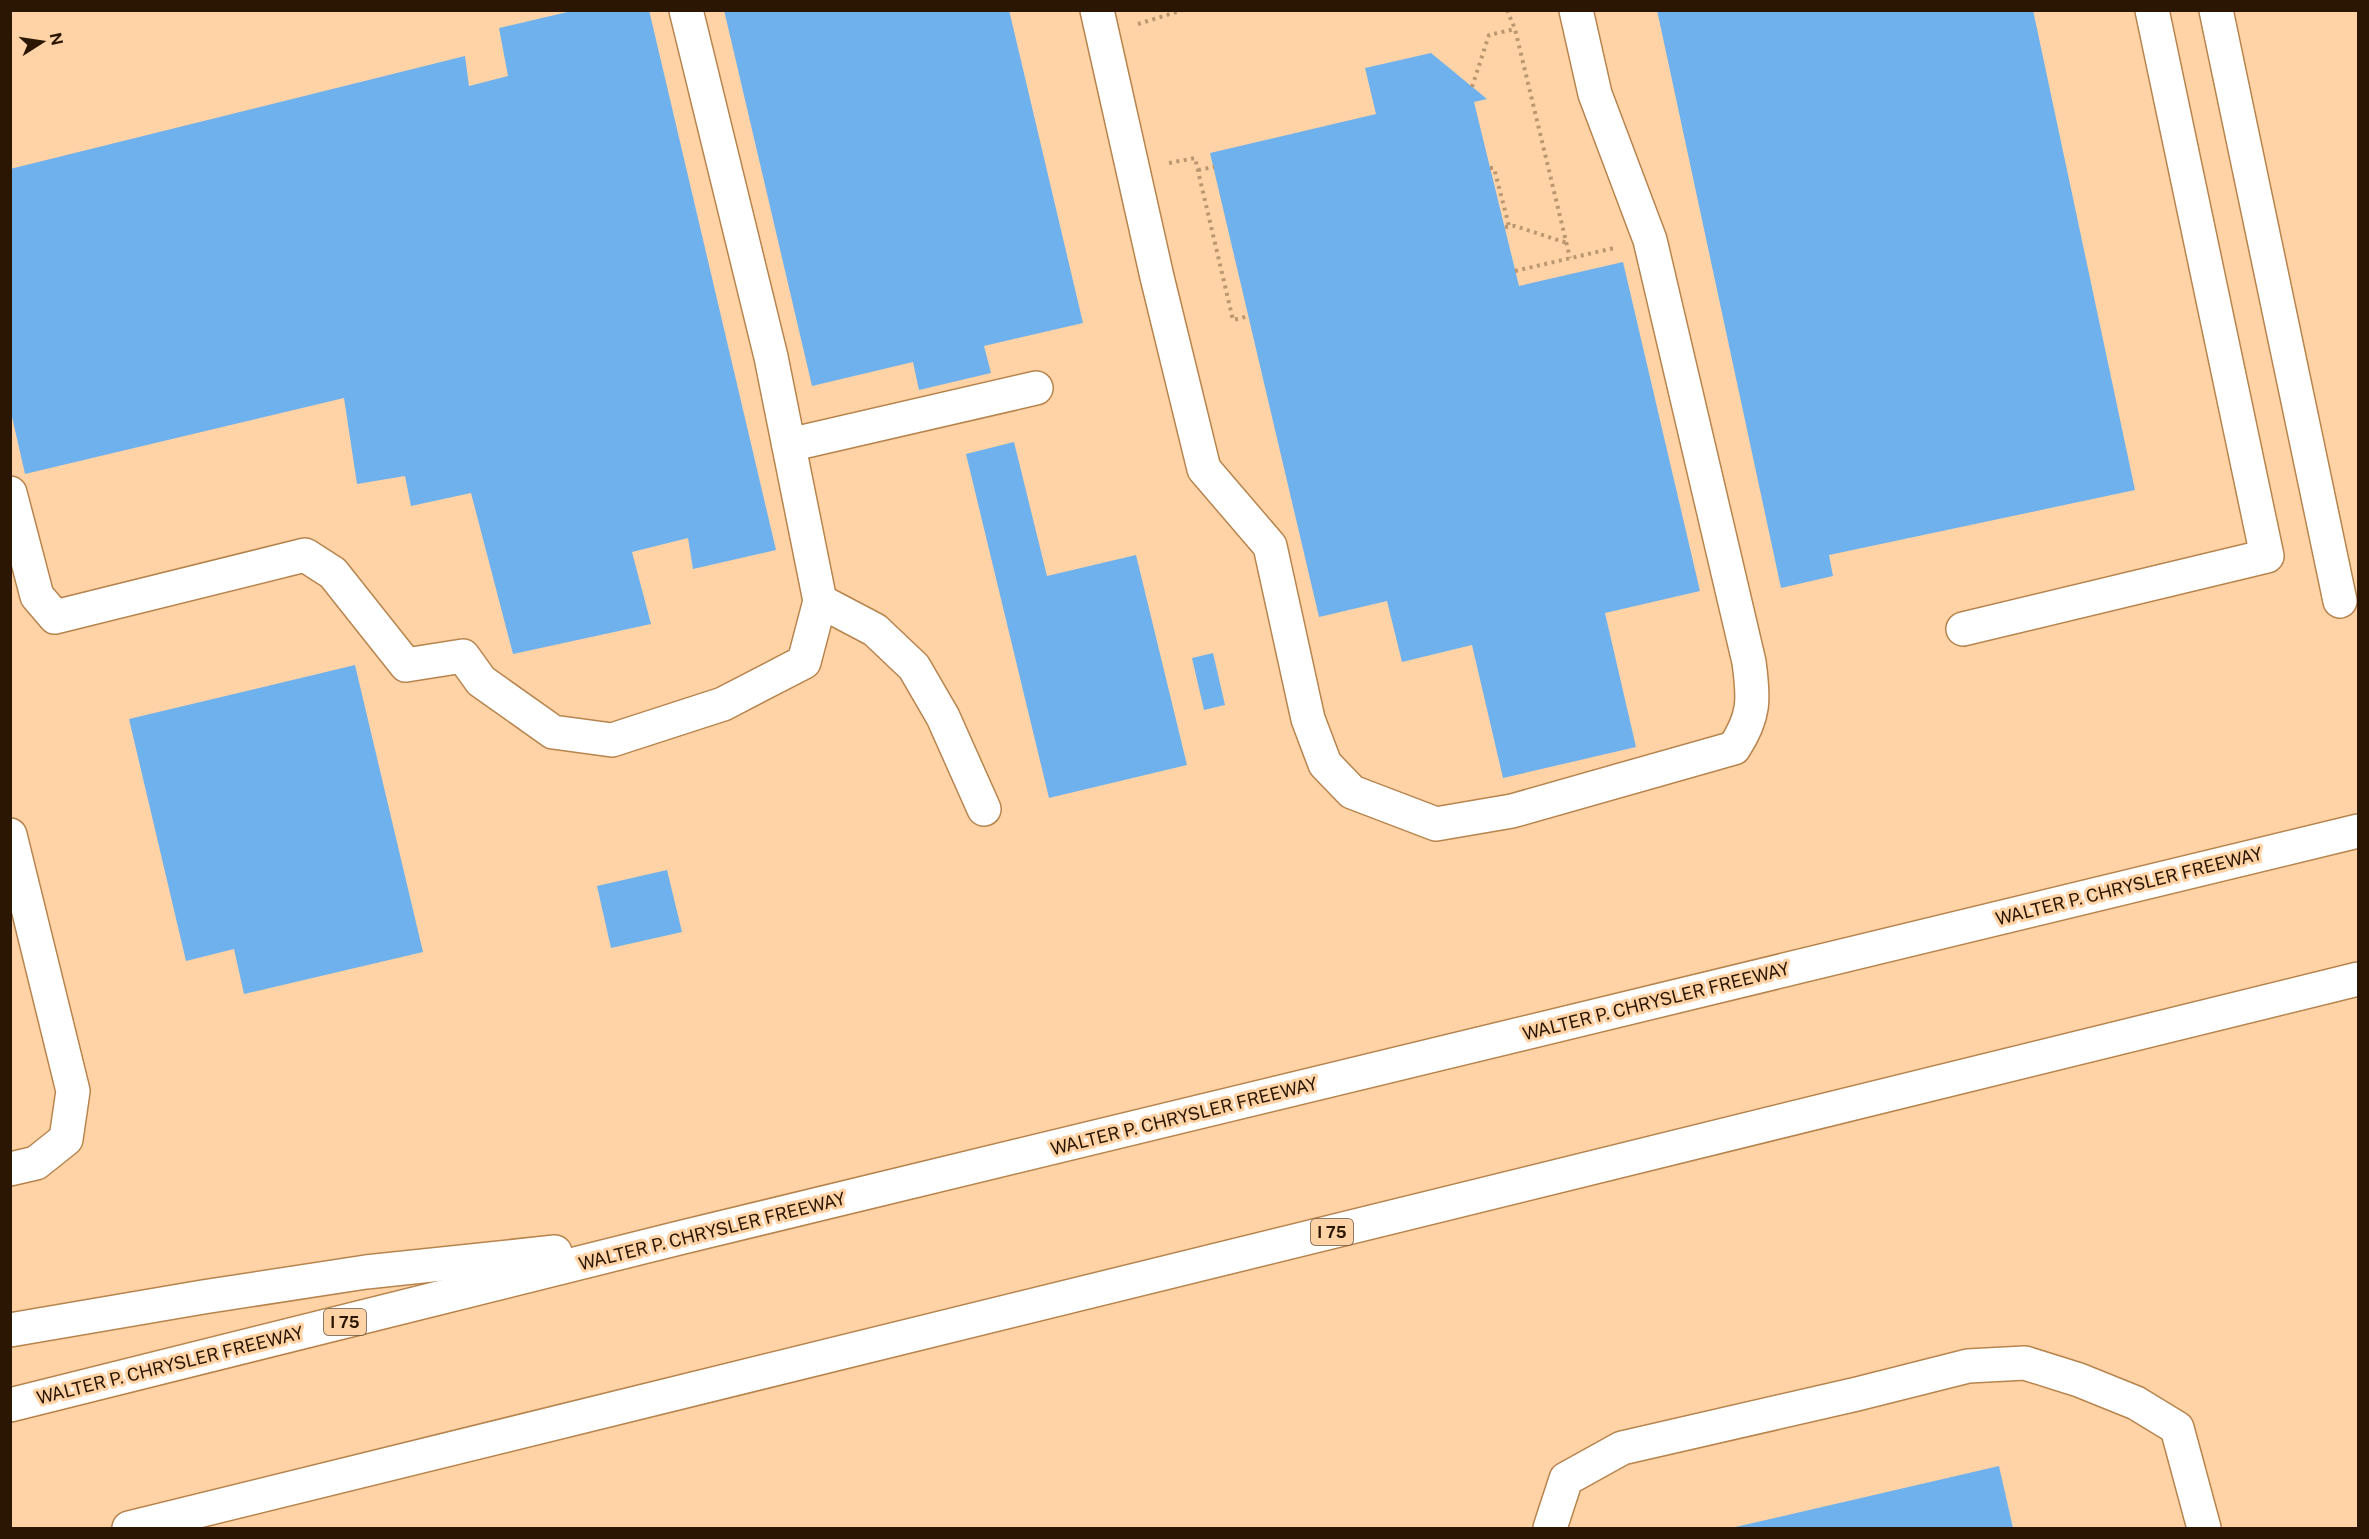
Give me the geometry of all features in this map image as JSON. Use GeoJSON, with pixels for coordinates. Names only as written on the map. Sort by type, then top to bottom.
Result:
{"type":"FeatureCollection","features":[{"type":"Feature","properties":{"kind":"main road"},"geometry":{"type":"LineString","coordinates":[[10,493],[37,596],[55,617],[305,555],[333,573],[406,665],[463,656],[481,681],[553,732],[612,740],[723,704],[804,662],[820,601],[771,357],[686,10]]}},
{"type":"Feature","properties":{"kind":"main road"},"geometry":{"type":"LineString","coordinates":[[1097,10],[1157,277],[1204,469],[1270,546],[1308,719],[1325,764],[1352,792],[1436,824],[1512,811],[1734,748],[1745,730],[1754,699],[1749,662],[1650,240],[1595,94],[1576,10]]}},
{"type":"Feature","properties":{"kind":"main road"},"geometry":{"type":"LineString","coordinates":[[1963,629],[2268,556],[2152,10]]}},
{"type":"Feature","properties":{"kind":"main road"},"geometry":{"type":"LineString","coordinates":[[2216,10],[2340,602]]}},
{"type":"Feature","properties":{"kind":"main road"},"geometry":{"type":"LineString","coordinates":[[789,445],[1036,388]]}},
{"type":"Feature","properties":{"kind":"main road"},"geometry":{"type":"LineString","coordinates":[[820,601],[875,630],[914,667],[943,717],[984,809]]}},
{"type":"Feature","properties":{"kind":"main road","name":"WALTER P. CHRYSLER FREEWAY"},"geometry":{"type":"LineString","coordinates":[[10,1405],[680,1238],[2358,831]]}},
{"type":"Feature","properties":{"kind":"main road"},"geometry":{"type":"LineString","coordinates":[[10,835],[73,1091],[66,1139],[36,1163],[10,1169]]}},
{"type":"Feature","properties":{"kind":"main road","name":"I 75"},"geometry":{"type":"LineString","coordinates":[[129,1528],[2358,979]]}},
{"type":"Feature","properties":{"kind":"main road"},"geometry":{"type":"LineString","coordinates":[[10,1330],[203,1296],[366,1272],[680,1238]]}},
{"type":"Feature","properties":{"kind":"main road"},"geometry":{"type":"LineString","coordinates":[[1550,1528],[1566,1479],[1622,1448],[1968,1366],[2025,1363],[2079,1380],[2136,1402],[2176,1428],[2204,1528]]}},
{"type":"Feature","properties":{"kind":"path"},"geometry":{"type":"LineString","coordinates":[[1131,26],[1183,10]]}},
{"type":"Feature","properties":{"kind":"path"},"geometry":{"type":"LineString","coordinates":[[1507,10],[1515,29],[1570,258]]}},
{"type":"Feature","properties":{"kind":"path"},"geometry":{"type":"LineString","coordinates":[[1472,87],[1489,35],[1515,29]]}},
{"type":"Feature","properties":{"kind":"path"},"geometry":{"type":"LineString","coordinates":[[1163,164],[1195,158],[1233,320],[1249,316]]}},
{"type":"Feature","properties":{"kind":"path"},"geometry":{"type":"LineString","coordinates":[[1198,170],[1214,167]]}},
{"type":"Feature","properties":{"kind":"path"},"geometry":{"type":"LineString","coordinates":[[1490,168],[1494,168],[1507,227],[1515,226],[1567,243]]}},
{"type":"Feature","properties":{"kind":"path"},"geometry":{"type":"LineString","coordinates":[[1515,271],[1625,245]]}},
{"type":"Feature","properties":{"kind":"building"},"geometry":{"type":"Polygon","coordinates":[[[576,10],[649,10],[776,550],[693,569],[688,538],[632,552],[651,624],[513,654],[471,493],[411,506],[405,476],[357,484],[344,398],[25,474],[10,408],[10,169],[465,56],[469,86],[508,76],[499,28],[576,10]]]}},
{"type":"Feature","properties":{"kind":"building"},"geometry":{"type":"Polygon","coordinates":[[[724,10],[1009,10],[1083,323],[984,346],[991,373],[919,390],[913,362],[812,386],[724,10]]]}},
{"type":"Feature","properties":{"kind":"building"},"geometry":{"type":"Polygon","coordinates":[[[1657,10],[2033,10],[2135,490],[1829,555],[1833,576],[1781,588],[1657,10]]]}},
{"type":"Feature","properties":{"kind":"building"},"geometry":{"type":"Polygon","coordinates":[[[1431,53],[1487,99],[1474,102],[1519,286],[1623,262],[1700,591],[1605,613],[1636,747],[1503,778],[1472,645],[1402,662],[1387,601],[1319,617],[1210,153],[1376,114],[1365,68],[1431,53]]]}},
{"type":"Feature","properties":{"kind":"building"},"geometry":{"type":"Polygon","coordinates":[[[1014,442],[1047,576],[1136,555],[1187,765],[1049,798],[966,454],[1014,442]]]}},
{"type":"Feature","properties":{"kind":"building"},"geometry":{"type":"Polygon","coordinates":[[[1213,653],[1225,705],[1204,710],[1192,658],[1213,653]]]}},
{"type":"Feature","properties":{"kind":"building"},"geometry":{"type":"Polygon","coordinates":[[[355,665],[423,952],[244,994],[234,949],[186,961],[129,719],[355,665]]]}},
{"type":"Feature","properties":{"kind":"building"},"geometry":{"type":"Polygon","coordinates":[[[667,870],[682,932],[611,948],[597,886],[667,870]]]}},
{"type":"Feature","properties":{"kind":"building"},"geometry":{"type":"Polygon","coordinates":[[[1999,1466],[2013,1528],[1731,1528],[1999,1466]]]}}]}
